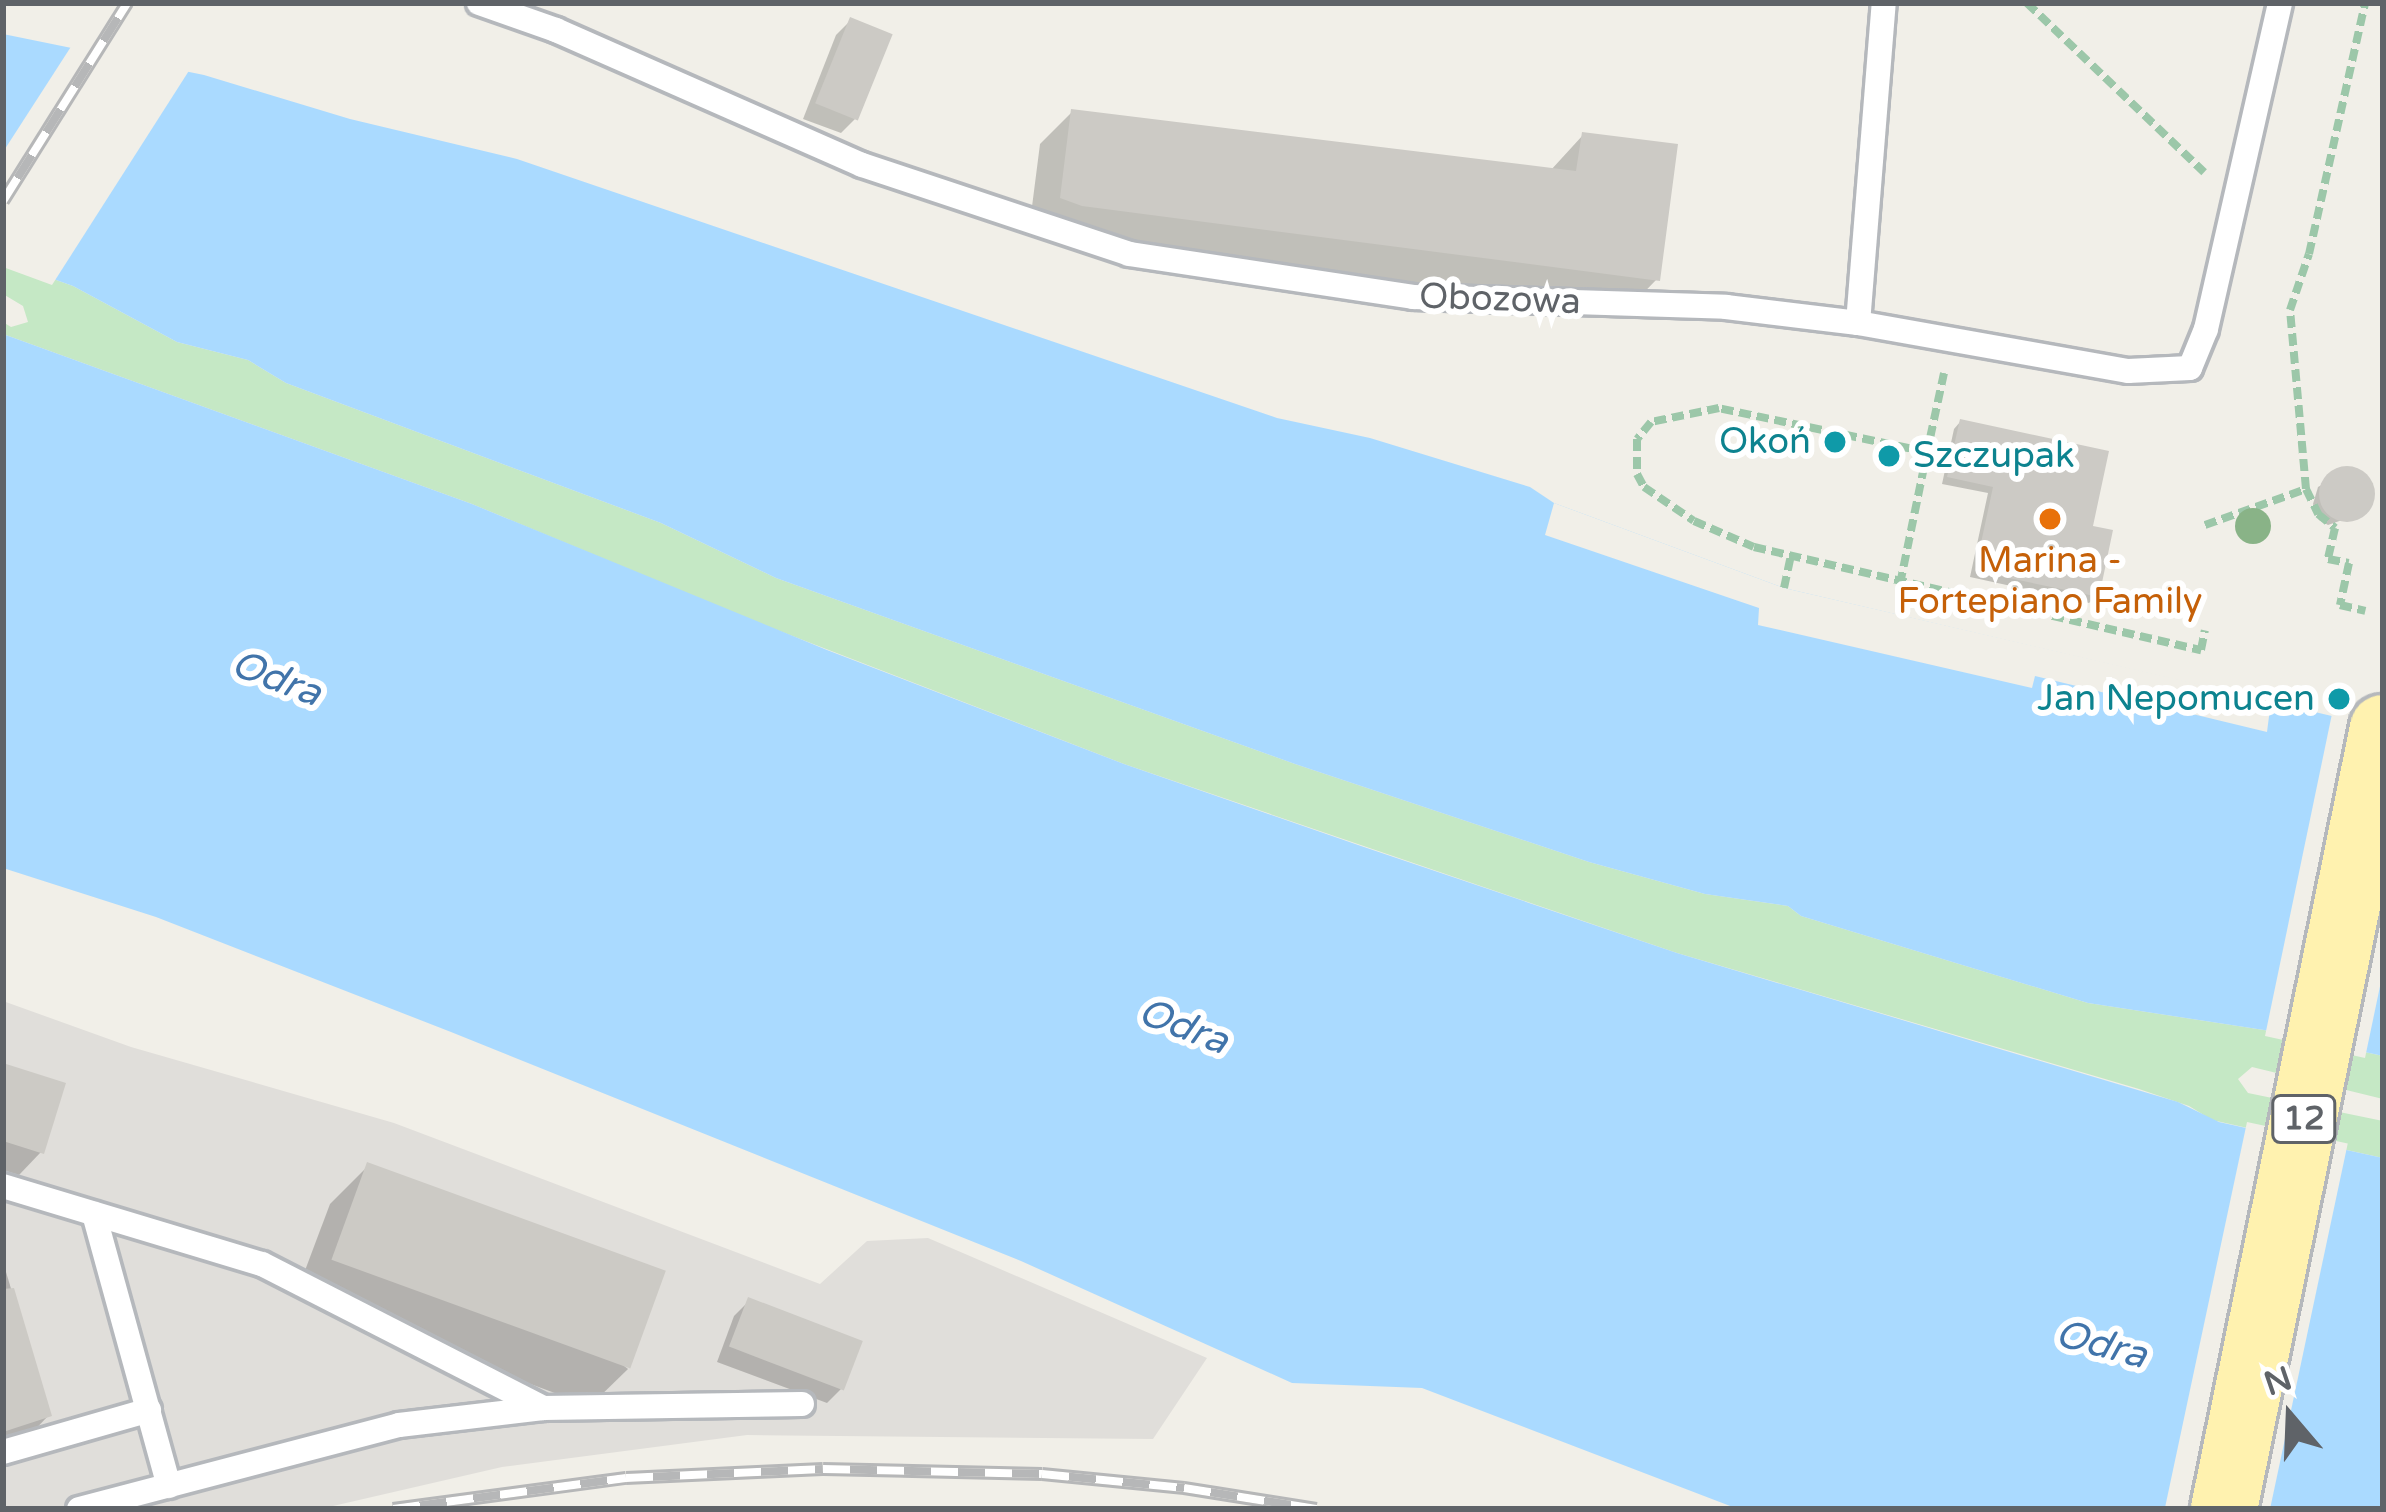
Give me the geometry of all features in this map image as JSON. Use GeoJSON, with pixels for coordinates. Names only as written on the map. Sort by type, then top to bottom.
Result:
{"type":"FeatureCollection","features":[{"type":"Feature","properties":{"kind":"main road","name":"12"},"geometry":{"type":"LineString","coordinates":[[2224,1509],[2383,728]]}},
{"type":"Feature","properties":{"kind":"lane","name":"Obozowa"},"geometry":{"type":"LineString","coordinates":[[479,3],[556,30],[862,165],[1129,254],[1413,297],[1726,308],[1858,323],[2128,371],[2190,368],[2206,329],[2280,3]]}},
{"type":"Feature","properties":{"kind":"lane"},"geometry":{"type":"LineString","coordinates":[[1858,323],[1883,3]]}},
{"type":"Feature","properties":{"kind":"lane"},"geometry":{"type":"LineString","coordinates":[[3,1186],[262,1264],[543,1408]]}},
{"type":"Feature","properties":{"kind":"lane"},"geometry":{"type":"LineString","coordinates":[[94,1214],[170,1486]]}},
{"type":"Feature","properties":{"kind":"lane"},"geometry":{"type":"LineString","coordinates":[[80,1509],[399,1425],[543,1408],[802,1404]]}},
{"type":"Feature","properties":{"kind":"lane"},"geometry":{"type":"LineString","coordinates":[[3,1452],[148,1410]]}},
{"type":"Feature","properties":{"kind":"path"},"geometry":{"type":"LineString","coordinates":[[2027,3],[2235,202]]}},
{"type":"Feature","properties":{"kind":"path"},"geometry":{"type":"LineString","coordinates":[[2365,3],[2309,254],[2290,310],[2306,489],[2318,514],[2335,528],[2329,559],[2349,563],[2340,605],[2365,611]]}},
{"type":"Feature","properties":{"kind":"path"},"geometry":{"type":"LineString","coordinates":[[1900,584],[1951,341]]}},
{"type":"Feature","properties":{"kind":"path"},"geometry":{"type":"LineString","coordinates":[[1928,452],[1719,408],[1651,422],[1637,439],[1633,460],[1644,487],[1694,521],[1791,556],[2201,650],[2205,630]]}},
{"type":"Feature","properties":{"kind":"path"},"geometry":{"type":"LineString","coordinates":[[2205,525],[2306,489]]}},
{"type":"Feature","properties":{"kind":"path"},"geometry":{"type":"LineString","coordinates":[[1784,588],[1791,556]]}},
{"type":"Feature","properties":{"kind":"shaded area"},"geometry":{"type":"Polygon","coordinates":[[[3,1001],[131,1047],[394,1123],[820,1284],[867,1241],[928,1238],[1207,1358],[1153,1439],[747,1435],[502,1467],[320,1509],[3,1509],[3,1001]]]}},
{"type":"Feature","properties":{"kind":"green space"},"geometry":{"type":"Polygon","coordinates":[[[3,261],[73,286],[177,342],[248,360],[286,383],[661,523],[776,578],[1295,764],[1589,862],[1705,894],[1788,906],[1801,916],[2088,1003],[2264,1030],[2383,1056],[2383,1099],[2252,1067],[2238,1079],[2248,1093],[2383,1121],[2383,1158],[2212,1120],[2189,1106],[2139,1089],[1677,953],[1124,764],[746,618],[472,504],[3,334],[3,322],[11,327],[28,322],[23,306],[3,294],[3,261]]]}},
{"type":"Feature","properties":{"kind":"water"},"geometry":{"type":"Polygon","coordinates":[[[3,34],[204,75],[350,119],[517,159],[1277,418],[1370,438],[1530,487],[1554,503],[1784,588],[2383,728],[2383,1056],[2264,1030],[2088,1003],[1801,916],[1788,906],[1705,894],[1589,862],[1295,764],[776,578],[661,523],[286,383],[248,360],[177,342],[73,286],[3,261],[3,34]]]}},
{"type":"Feature","properties":{"kind":"water","name":"Odra"},"geometry":{"type":"Polygon","coordinates":[[[3,334],[472,504],[827,650],[1124,764],[1677,953],[2178,1102],[2219,1122],[2383,1158],[2383,1509],[1738,1509],[1422,1388],[1292,1383],[1021,1261],[451,1032],[156,917],[3,868],[3,334]]]}},
{"type":"Feature","properties":{"kind":"pier"},"geometry":{"type":"Polygon","coordinates":[[[74,42],[192,66],[52,285],[3,267],[3,152],[74,42]]]}},
{"type":"Feature","properties":{"kind":"pier"},"geometry":{"type":"Polygon","coordinates":[[[1554,503],[1784,588],[2271,701],[2267,732],[2035,676],[2032,688],[1758,625],[1759,608],[1545,535],[1554,503]]]}},
{"type":"Feature","properties":{"kind":"pier"},"geometry":{"type":"Polygon","coordinates":[[[2333,709],[2383,722],[2383,972],[2365,1058],[2265,1036],[2333,709]]]}},
{"type":"Feature","properties":{"kind":"pier"},"geometry":{"type":"Polygon","coordinates":[[[2247,1122],[2348,1143],[2270,1509],[2165,1508],[2247,1122]]]}},
{"type":"Feature","properties":{"kind":"building"},"geometry":{"type":"Polygon","coordinates":[[[850,17],[893,34],[858,120],[815,103],[850,17]]]}},
{"type":"Feature","properties":{"kind":"building"},"geometry":{"type":"Polygon","coordinates":[[[1071,109],[1576,171],[1582,132],[1678,144],[1660,281],[1082,206],[1060,198],[1071,109]]]}},
{"type":"Feature","properties":{"kind":"building"},"geometry":{"type":"Polygon","coordinates":[[[1960,419],[2109,451],[2093,526],[2113,530],[2099,597],[1975,571],[1993,487],[1947,477],[1960,419]]]}},
{"type":"Feature","properties":{"kind":"building"},"geometry":{"type":"Polygon","coordinates":[[[2347,466],[2367,474],[2375,494],[2367,514],[2347,522],[2327,514],[2319,494],[2327,474],[2347,466]]]}},
{"type":"Feature","properties":{"kind":"building"},"geometry":{"type":"Polygon","coordinates":[[[3,1063],[66,1083],[44,1154],[3,1141],[3,1063]]]}},
{"type":"Feature","properties":{"kind":"building"},"geometry":{"type":"Polygon","coordinates":[[[367,1162],[666,1271],[630,1368],[331,1260],[367,1162]]]}},
{"type":"Feature","properties":{"kind":"building"},"geometry":{"type":"Polygon","coordinates":[[[14,1288],[52,1416],[3,1432],[3,1289],[14,1288]]]}},
{"type":"Feature","properties":{"kind":"building"},"geometry":{"type":"Polygon","coordinates":[[[748,1297],[863,1341],[844,1391],[729,1346],[748,1297]]]}},
{"type":"Feature","properties":{"kind":"railway"},"geometry":{"type":"LineString","coordinates":[[3,201],[127,3]]}},
{"type":"Feature","properties":{"kind":"railway"},"geometry":{"type":"LineString","coordinates":[[393,1509],[626,1478],[823,1469],[1042,1474],[1184,1488],[1316,1509]]}},
{"type":"Feature","properties":{"kind":"place","name":"Okoń"},"geometry":{"type":"Point","coordinates":[1835,442]}},
{"type":"Feature","properties":{"kind":"place","name":"Szczupak"},"geometry":{"type":"Point","coordinates":[1889,456]}},
{"type":"Feature","properties":{"kind":"place","name":"Marina - Fortepiano Family"},"geometry":{"type":"Point","coordinates":[2050,519]}},
{"type":"Feature","properties":{"kind":"place","name":"Jan Nepomucen"},"geometry":{"type":"Point","coordinates":[2339,699]}}]}
